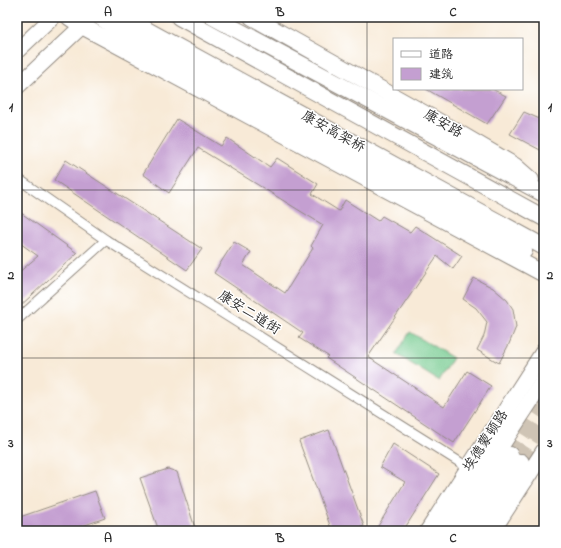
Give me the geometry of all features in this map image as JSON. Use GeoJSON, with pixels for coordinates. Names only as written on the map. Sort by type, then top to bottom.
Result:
{"type":"FeatureCollection","features":[{"type":"Feature","properties":{"kind":"highway"},"geometry":{"type":"LineString","coordinates":[[69,17],[86,22],[544,274]]}},
{"type":"Feature","properties":{"kind":"highway"},"geometry":{"type":"LineString","coordinates":[[100,17],[122,32],[527,253],[544,264]]}},
{"type":"Feature","properties":{"kind":"highway","name":"康安高架桥"},"geometry":{"type":"LineString","coordinates":[[123,17],[544,247]]}},
{"type":"Feature","properties":{"kind":"highway","name":"康安高架桥"},"geometry":{"type":"LineString","coordinates":[[179,17],[544,218]]}},
{"type":"Feature","properties":{"kind":"highway","name":"康安路"},"geometry":{"type":"LineString","coordinates":[[213,17],[438,138],[544,193]]}},
{"type":"Feature","properties":{"kind":"highway","name":"康安路"},"geometry":{"type":"LineString","coordinates":[[252,17],[515,166],[544,193]]}},
{"type":"Feature","properties":{"kind":"highway","name":"埃德蒙顿路"},"geometry":{"type":"LineString","coordinates":[[428,531],[544,351]]}},
{"type":"Feature","properties":{"kind":"highway"},"geometry":{"type":"LineString","coordinates":[[445,531],[544,380]]}},
{"type":"Feature","properties":{"kind":"highway"},"geometry":{"type":"LineString","coordinates":[[492,531],[544,451]]}},
{"type":"Feature","properties":{"kind":"highway","name":"埃德蒙顿路"},"geometry":{"type":"LineString","coordinates":[[461,531],[515,459],[476,531]]}},
{"type":"Feature","properties":{"kind":"main road"},"geometry":{"type":"LineString","coordinates":[[17,50],[53,17]]}},
{"type":"Feature","properties":{"kind":"main road"},"geometry":{"type":"LineString","coordinates":[[17,87],[86,22]]}},
{"type":"Feature","properties":{"kind":"street","name":"康安二道街"},"geometry":{"type":"LineString","coordinates":[[17,178],[106,240],[469,468]]}},
{"type":"Feature","properties":{"kind":"street"},"geometry":{"type":"LineString","coordinates":[[17,320],[106,240]]}},
{"type":"Feature","properties":{"kind":"green space"},"geometry":{"type":"Polygon","coordinates":[[[410,332],[453,358],[439,381],[396,354],[410,332]]]}},
{"type":"Feature","properties":{"kind":"building"},"geometry":{"type":"Polygon","coordinates":[[[428,90],[494,90],[506,96],[487,124],[428,90]]]}},
{"type":"Feature","properties":{"kind":"building"},"geometry":{"type":"Polygon","coordinates":[[[524,112],[544,121],[544,152],[510,134],[524,112]]]}},
{"type":"Feature","properties":{"kind":"building"},"geometry":{"type":"Polygon","coordinates":[[[177,119],[221,146],[227,138],[270,167],[277,158],[318,184],[312,194],[339,211],[345,200],[378,221],[382,216],[410,232],[415,226],[462,256],[453,269],[437,256],[368,357],[444,407],[467,371],[491,386],[454,443],[326,358],[328,356],[299,338],[303,333],[214,273],[234,242],[251,252],[243,265],[285,293],[313,248],[311,246],[323,225],[198,148],[169,193],[143,174],[177,119]]]}},
{"type":"Feature","properties":{"kind":"building"},"geometry":{"type":"Polygon","coordinates":[[[66,160],[202,249],[187,270],[54,180],[66,160]]]}},
{"type":"Feature","properties":{"kind":"building"},"geometry":{"type":"Polygon","coordinates":[[[17,210],[77,253],[17,309],[17,274],[38,256],[17,241],[17,210]]]}},
{"type":"Feature","properties":{"kind":"building"},"geometry":{"type":"Polygon","coordinates":[[[474,278],[493,288],[507,300],[513,309],[516,327],[499,363],[477,350],[484,336],[487,322],[476,308],[463,299],[474,278]]]}},
{"type":"Feature","properties":{"kind":"building"},"geometry":{"type":"Polygon","coordinates":[[[329,430],[364,526],[352,531],[332,531],[299,441],[329,430]]]}},
{"type":"Feature","properties":{"kind":"building"},"geometry":{"type":"Polygon","coordinates":[[[393,444],[439,474],[403,531],[375,531],[405,482],[380,467],[393,444]]]}},
{"type":"Feature","properties":{"kind":"building"},"geometry":{"type":"Polygon","coordinates":[[[168,469],[177,472],[196,531],[159,531],[140,478],[168,469]]]}},
{"type":"Feature","properties":{"kind":"building"},"geometry":{"type":"Polygon","coordinates":[[[95,491],[105,518],[68,531],[17,531],[17,518],[95,491]]]}},
{"type":"Feature","properties":{"kind":"tunnel"},"geometry":{"type":"LineString","coordinates":[[510,455],[544,401]]}},
{"type":"Feature","properties":{"kind":"tunnel"},"geometry":{"type":"LineString","coordinates":[[521,462],[544,426]]}}]}
